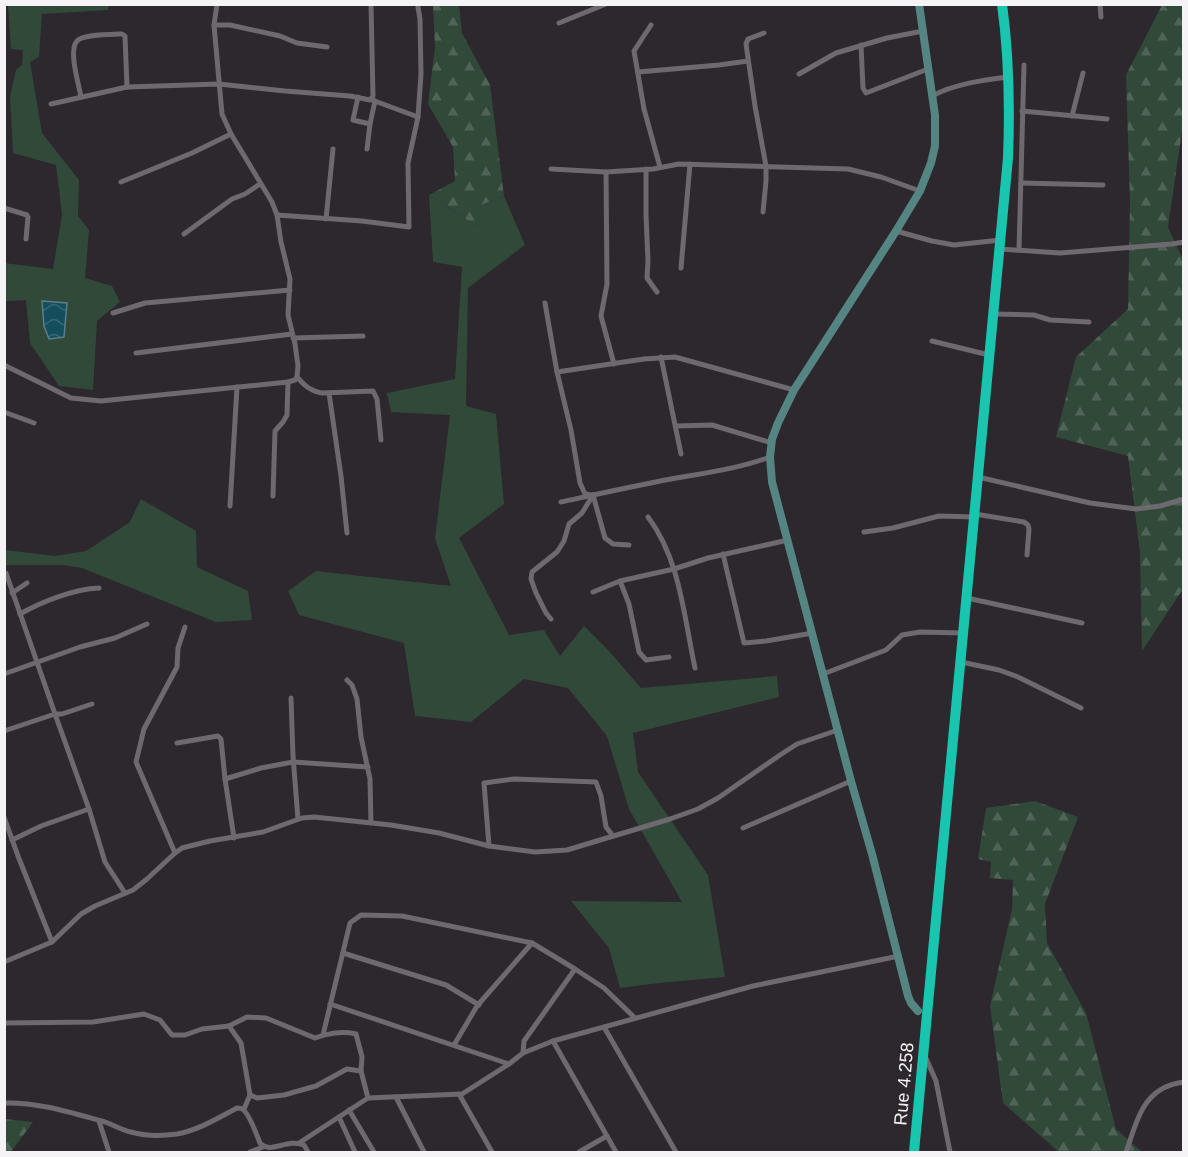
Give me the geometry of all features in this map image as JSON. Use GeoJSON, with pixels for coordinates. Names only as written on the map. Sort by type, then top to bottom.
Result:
{"type":"FeatureCollection","features":[{"type":"Feature","properties":{"kind":"highway","name":"Rue 4.258"},"geometry":{"type":"LineString","coordinates":[[914,1152],[924,1052],[922,1015],[961,662],[1008,146],[1008,77],[1002,4]]}},
{"type":"Feature","properties":{"kind":"main road"},"geometry":{"type":"LineString","coordinates":[[919,4],[936,122],[935,146],[931,163],[920,191],[896,231],[794,390],[778,423],[770,457],[772,482],[908,996],[922,1015]]}},
{"type":"Feature","properties":{"kind":"street"},"geometry":{"type":"LineString","coordinates":[[4,365],[71,398],[101,401],[288,382],[297,377],[298,366],[288,315],[289,271],[277,215],[272,202],[231,134],[222,114],[214,25],[217,4]]}},
{"type":"Feature","properties":{"kind":"street"},"geometry":{"type":"LineString","coordinates":[[366,149],[374,88],[371,4]]}},
{"type":"Feature","properties":{"kind":"street"},"geometry":{"type":"LineString","coordinates":[[559,23],[606,4]]}},
{"type":"Feature","properties":{"kind":"street"},"geometry":{"type":"LineString","coordinates":[[1100,4],[1101,17]]}},
{"type":"Feature","properties":{"kind":"street"},"geometry":{"type":"LineString","coordinates":[[277,215],[409,227],[408,163],[418,117],[421,74],[418,7]]}},
{"type":"Feature","properties":{"kind":"street"},"geometry":{"type":"LineString","coordinates":[[214,25],[248,28],[297,43],[327,47]]}},
{"type":"Feature","properties":{"kind":"street"},"geometry":{"type":"LineString","coordinates":[[651,25],[634,51],[644,109],[660,167]]}},
{"type":"Feature","properties":{"kind":"street"},"geometry":{"type":"LineString","coordinates":[[799,74],[836,53],[887,38],[923,31]]}},
{"type":"Feature","properties":{"kind":"street"},"geometry":{"type":"LineString","coordinates":[[763,212],[766,166],[746,41],[764,33]]}},
{"type":"Feature","properties":{"kind":"street"},"geometry":{"type":"LineString","coordinates":[[81,97],[74,50],[77,41],[86,37],[118,34],[125,36],[127,87]]}},
{"type":"Feature","properties":{"kind":"street"},"geometry":{"type":"LineString","coordinates":[[861,45],[863,88],[866,93],[928,69]]}},
{"type":"Feature","properties":{"kind":"street"},"geometry":{"type":"LineString","coordinates":[[638,72],[748,61]]}},
{"type":"Feature","properties":{"kind":"street"},"geometry":{"type":"LineString","coordinates":[[1019,250],[1024,65]]}},
{"type":"Feature","properties":{"kind":"street"},"geometry":{"type":"LineString","coordinates":[[1072,116],[1083,73]]}},
{"type":"Feature","properties":{"kind":"street"},"geometry":{"type":"LineString","coordinates":[[932,96],[942,90],[988,79],[1008,77]]}},
{"type":"Feature","properties":{"kind":"street"},"geometry":{"type":"LineString","coordinates":[[51,104],[127,87],[219,84],[372,100],[418,117]]}},
{"type":"Feature","properties":{"kind":"street"},"geometry":{"type":"LineString","coordinates":[[358,98],[353,120],[370,124]]}},
{"type":"Feature","properties":{"kind":"street"},"geometry":{"type":"LineString","coordinates":[[1022,111],[1107,119]]}},
{"type":"Feature","properties":{"kind":"street"},"geometry":{"type":"LineString","coordinates":[[121,182],[192,153],[231,134]]}},
{"type":"Feature","properties":{"kind":"street"},"geometry":{"type":"LineString","coordinates":[[326,219],[333,149]]}},
{"type":"Feature","properties":{"kind":"street"},"geometry":{"type":"LineString","coordinates":[[681,268],[690,164]]}},
{"type":"Feature","properties":{"kind":"street"},"geometry":{"type":"LineString","coordinates":[[551,169],[606,172],[690,164],[848,169],[881,177],[920,191]]}},
{"type":"Feature","properties":{"kind":"street"},"geometry":{"type":"LineString","coordinates":[[646,169],[647,278],[657,292]]}},
{"type":"Feature","properties":{"kind":"street"},"geometry":{"type":"LineString","coordinates":[[606,172],[607,284],[601,316],[614,363]]}},
{"type":"Feature","properties":{"kind":"street"},"geometry":{"type":"LineString","coordinates":[[1020,183],[1103,185]]}},
{"type":"Feature","properties":{"kind":"street"},"geometry":{"type":"LineString","coordinates":[[184,234],[232,199],[260,184]]}},
{"type":"Feature","properties":{"kind":"street"},"geometry":{"type":"LineString","coordinates":[[4,208],[27,214],[26,239]]}},
{"type":"Feature","properties":{"kind":"street"},"geometry":{"type":"LineString","coordinates":[[896,231],[954,245],[1000,245],[1019,250],[1060,253],[1184,242]]}},
{"type":"Feature","properties":{"kind":"street"},"geometry":{"type":"LineString","coordinates":[[113,313],[145,303],[290,290]]}},
{"type":"Feature","properties":{"kind":"street"},"geometry":{"type":"LineString","coordinates":[[545,303],[580,483],[585,494],[593,495]]}},
{"type":"Feature","properties":{"kind":"street"},"geometry":{"type":"LineString","coordinates":[[994,314],[1034,315],[1050,320],[1089,322]]}},
{"type":"Feature","properties":{"kind":"street"},"geometry":{"type":"LineString","coordinates":[[136,353],[293,336],[363,336]]}},
{"type":"Feature","properties":{"kind":"street"},"geometry":{"type":"LineString","coordinates":[[932,341],[990,355]]}},
{"type":"Feature","properties":{"kind":"street"},"geometry":{"type":"LineString","coordinates":[[662,357],[681,454]]}},
{"type":"Feature","properties":{"kind":"street"},"geometry":{"type":"LineString","coordinates":[[557,372],[662,357],[682,358],[794,390]]}},
{"type":"Feature","properties":{"kind":"street"},"geometry":{"type":"LineString","coordinates":[[297,377],[315,392],[373,391],[377,399],[381,440]]}},
{"type":"Feature","properties":{"kind":"street"},"geometry":{"type":"LineString","coordinates":[[273,496],[275,431],[287,415],[288,382]]}},
{"type":"Feature","properties":{"kind":"street"},"geometry":{"type":"LineString","coordinates":[[230,506],[237,387]]}},
{"type":"Feature","properties":{"kind":"street"},"geometry":{"type":"LineString","coordinates":[[329,393],[348,533]]}},
{"type":"Feature","properties":{"kind":"street"},"geometry":{"type":"LineString","coordinates":[[4,412],[34,423]]}},
{"type":"Feature","properties":{"kind":"street"},"geometry":{"type":"LineString","coordinates":[[676,426],[712,425],[772,443]]}},
{"type":"Feature","properties":{"kind":"street"},"geometry":{"type":"LineString","coordinates":[[561,502],[740,467],[770,457]]}},
{"type":"Feature","properties":{"kind":"street"},"geometry":{"type":"LineString","coordinates":[[978,477],[1109,506],[1136,509],[1160,506],[1184,498]]}},
{"type":"Feature","properties":{"kind":"street"},"geometry":{"type":"LineString","coordinates":[[593,495],[605,538],[613,544],[629,545]]}},
{"type":"Feature","properties":{"kind":"street"},"geometry":{"type":"LineString","coordinates":[[551,619],[531,579],[532,572],[557,552],[564,541],[569,524],[582,513],[593,495]]}},
{"type":"Feature","properties":{"kind":"street"},"geometry":{"type":"LineString","coordinates":[[864,532],[893,528],[939,516],[975,516],[1024,522],[1029,529],[1027,555]]}},
{"type":"Feature","properties":{"kind":"street"},"geometry":{"type":"LineString","coordinates":[[648,517],[657,529],[674,569],[695,668]]}},
{"type":"Feature","properties":{"kind":"street"},"geometry":{"type":"LineString","coordinates":[[593,592],[620,581],[674,569],[723,554],[788,540]]}},
{"type":"Feature","properties":{"kind":"street"},"geometry":{"type":"LineString","coordinates":[[723,554],[744,643],[813,633]]}},
{"type":"Feature","properties":{"kind":"street"},"geometry":{"type":"LineString","coordinates":[[6,573],[89,809],[105,862],[125,893]]}},
{"type":"Feature","properties":{"kind":"street"},"geometry":{"type":"LineString","coordinates":[[620,581],[629,604],[639,652],[646,660],[669,657]]}},
{"type":"Feature","properties":{"kind":"street"},"geometry":{"type":"LineString","coordinates":[[12,593],[27,583]]}},
{"type":"Feature","properties":{"kind":"street"},"geometry":{"type":"LineString","coordinates":[[20,614],[37,605],[86,588],[99,588]]}},
{"type":"Feature","properties":{"kind":"street"},"geometry":{"type":"LineString","coordinates":[[967,598],[1082,623]]}},
{"type":"Feature","properties":{"kind":"street"},"geometry":{"type":"LineString","coordinates":[[4,674],[80,647],[115,638],[147,624]]}},
{"type":"Feature","properties":{"kind":"street"},"geometry":{"type":"LineString","coordinates":[[175,853],[136,762],[144,729],[177,667],[178,648],[185,627]]}},
{"type":"Feature","properties":{"kind":"street"},"geometry":{"type":"LineString","coordinates":[[824,674],[886,650],[902,635],[920,632],[963,633]]}},
{"type":"Feature","properties":{"kind":"street"},"geometry":{"type":"LineString","coordinates":[[961,662],[999,670],[1018,677],[1081,708]]}},
{"type":"Feature","properties":{"kind":"street"},"geometry":{"type":"LineString","coordinates":[[347,680],[357,699],[361,737],[370,779],[371,823]]}},
{"type":"Feature","properties":{"kind":"street"},"geometry":{"type":"LineString","coordinates":[[291,698],[298,819]]}},
{"type":"Feature","properties":{"kind":"street"},"geometry":{"type":"LineString","coordinates":[[4,731],[92,704]]}},
{"type":"Feature","properties":{"kind":"street"},"geometry":{"type":"LineString","coordinates":[[4,962],[52,942],[81,914],[125,893],[147,879],[175,853],[195,844],[263,832],[298,819],[314,817],[439,833],[489,846],[535,852],[567,850],[698,809],[797,744],[838,730]]}},
{"type":"Feature","properties":{"kind":"street"},"geometry":{"type":"LineString","coordinates":[[177,743],[218,736],[221,739],[234,838]]}},
{"type":"Feature","properties":{"kind":"street"},"geometry":{"type":"LineString","coordinates":[[225,778],[293,762],[368,767]]}},
{"type":"Feature","properties":{"kind":"street"},"geometry":{"type":"LineString","coordinates":[[489,846],[484,783],[514,779],[596,782],[601,796],[606,827],[614,836]]}},
{"type":"Feature","properties":{"kind":"street"},"geometry":{"type":"LineString","coordinates":[[743,828],[851,781]]}},
{"type":"Feature","properties":{"kind":"street"},"geometry":{"type":"LineString","coordinates":[[12,840],[49,823],[89,809]]}},
{"type":"Feature","properties":{"kind":"street"},"geometry":{"type":"LineString","coordinates":[[4,817],[52,942]]}},
{"type":"Feature","properties":{"kind":"street"},"geometry":{"type":"LineString","coordinates":[[322,1035],[350,923],[361,915],[402,916],[532,942],[604,988],[635,1017]]}},
{"type":"Feature","properties":{"kind":"street"},"geometry":{"type":"LineString","coordinates":[[454,1045],[478,1005],[532,942]]}},
{"type":"Feature","properties":{"kind":"street"},"geometry":{"type":"LineString","coordinates":[[343,952],[446,985],[478,1005]]}},
{"type":"Feature","properties":{"kind":"street"},"geometry":{"type":"LineString","coordinates":[[299,1143],[368,1098],[462,1094],[523,1053],[553,1041],[753,986],[899,956]]}},
{"type":"Feature","properties":{"kind":"street"},"geometry":{"type":"LineString","coordinates":[[523,1053],[524,1041],[575,969]]}},
{"type":"Feature","properties":{"kind":"street"},"geometry":{"type":"LineString","coordinates":[[330,1004],[509,1064]]}},
{"type":"Feature","properties":{"kind":"street"},"geometry":{"type":"LineString","coordinates":[[4,1023],[93,1022],[144,1014],[159,1020],[172,1035],[185,1035],[202,1029],[229,1026],[247,1017],[266,1018],[315,1038],[347,1032],[356,1034],[362,1057],[361,1071],[368,1098]]}},
{"type":"Feature","properties":{"kind":"street"},"geometry":{"type":"LineString","coordinates":[[229,1026],[241,1043],[250,1095],[244,1109]]}},
{"type":"Feature","properties":{"kind":"street"},"geometry":{"type":"LineString","coordinates":[[604,1027],[676,1152]]}},
{"type":"Feature","properties":{"kind":"street"},"geometry":{"type":"LineString","coordinates":[[553,1041],[616,1152]]}},
{"type":"Feature","properties":{"kind":"street"},"geometry":{"type":"LineString","coordinates":[[924,1052],[936,1081],[950,1152]]}},
{"type":"Feature","properties":{"kind":"street"},"geometry":{"type":"LineString","coordinates":[[250,1095],[257,1098],[284,1095],[316,1086],[347,1069],[361,1071]]}},
{"type":"Feature","properties":{"kind":"street"},"geometry":{"type":"LineString","coordinates":[[1126,1152],[1140,1113],[1147,1101],[1164,1086],[1184,1082]]}},
{"type":"Feature","properties":{"kind":"street"},"geometry":{"type":"LineString","coordinates":[[459,1094],[492,1152]]}},
{"type":"Feature","properties":{"kind":"street"},"geometry":{"type":"LineString","coordinates":[[396,1097],[424,1152]]}},
{"type":"Feature","properties":{"kind":"street"},"geometry":{"type":"LineString","coordinates":[[4,1102],[36,1105],[72,1113],[138,1134],[154,1136],[176,1134],[197,1128],[237,1108],[244,1109],[263,1147]]}},
{"type":"Feature","properties":{"kind":"street"},"geometry":{"type":"LineString","coordinates":[[349,1110],[374,1152]]}},
{"type":"Feature","properties":{"kind":"street"},"geometry":{"type":"LineString","coordinates":[[339,1117],[355,1152]]}},
{"type":"Feature","properties":{"kind":"street"},"geometry":{"type":"LineString","coordinates":[[99,1121],[109,1152]]}},
{"type":"Feature","properties":{"kind":"street"},"geometry":{"type":"LineString","coordinates":[[579,1152],[607,1136]]}},
{"type":"Feature","properties":{"kind":"street"},"geometry":{"type":"LineString","coordinates":[[250,1152],[263,1147],[290,1143],[304,1145],[308,1152]]}},
{"type":"Feature","properties":{"kind":"green space"},"geometry":{"type":"Polygon","coordinates":[[[8,5],[109,5],[108,10],[42,14],[39,57],[30,62],[42,133],[79,180],[78,216],[89,230],[85,278],[112,286],[120,302],[97,321],[93,390],[59,386],[30,343],[26,300],[5,301],[4,263],[53,269],[62,215],[56,165],[13,153],[10,96],[16,70],[22,65],[23,50],[11,49],[8,5]]]}},
{"type":"Feature","properties":{"kind":"green space"},"geometry":{"type":"Polygon","coordinates":[[[433,5],[459,5],[462,33],[490,85],[504,196],[481,205],[481,229],[429,195],[455,181],[453,147],[428,104],[435,47],[433,5]]]}},
{"type":"Feature","properties":{"kind":"green space"},"geometry":{"type":"Polygon","coordinates":[[[1162,5],[1183,5],[1184,117],[1168,227],[1184,262],[1183,589],[1142,651],[1140,552],[1128,456],[1056,437],[1076,357],[1128,309],[1130,202],[1126,75],[1162,5]]]}},
{"type":"Feature","properties":{"kind":"green space"},"geometry":{"type":"Polygon","coordinates":[[[429,195],[481,229],[481,205],[504,196],[525,245],[468,288],[466,406],[496,414],[504,504],[459,538],[509,635],[544,630],[560,656],[584,626],[641,688],[777,676],[779,697],[633,733],[638,772],[708,875],[725,977],[620,988],[609,948],[571,901],[682,902],[629,809],[607,736],[568,688],[524,679],[471,722],[415,716],[404,643],[299,615],[288,591],[316,571],[451,586],[435,538],[450,415],[391,412],[387,393],[455,379],[462,267],[433,262],[429,195]]]}},
{"type":"Feature","properties":{"kind":"green space"},"geometry":{"type":"Polygon","coordinates":[[[141,499],[196,531],[197,567],[248,591],[252,620],[216,622],[82,568],[63,565],[5,565],[5,550],[55,556],[86,551],[130,522],[141,499]]]}},
{"type":"Feature","properties":{"kind":"green space"},"geometry":{"type":"Polygon","coordinates":[[[1035,801],[1078,817],[1045,904],[1047,943],[1086,1013],[1116,1129],[1142,1152],[1059,1152],[1003,1103],[990,1006],[1012,909],[1013,880],[990,878],[991,862],[978,859],[986,808],[1035,801]]]}},
{"type":"Feature","properties":{"kind":"green space"},"geometry":{"type":"Polygon","coordinates":[[[5,1119],[33,1122],[11,1152],[5,1152],[5,1119]]]}},
{"type":"Feature","properties":{"kind":"water"},"geometry":{"type":"Polygon","coordinates":[[[42,301],[67,303],[64,337],[49,339],[44,326],[42,301]]]}}]}
